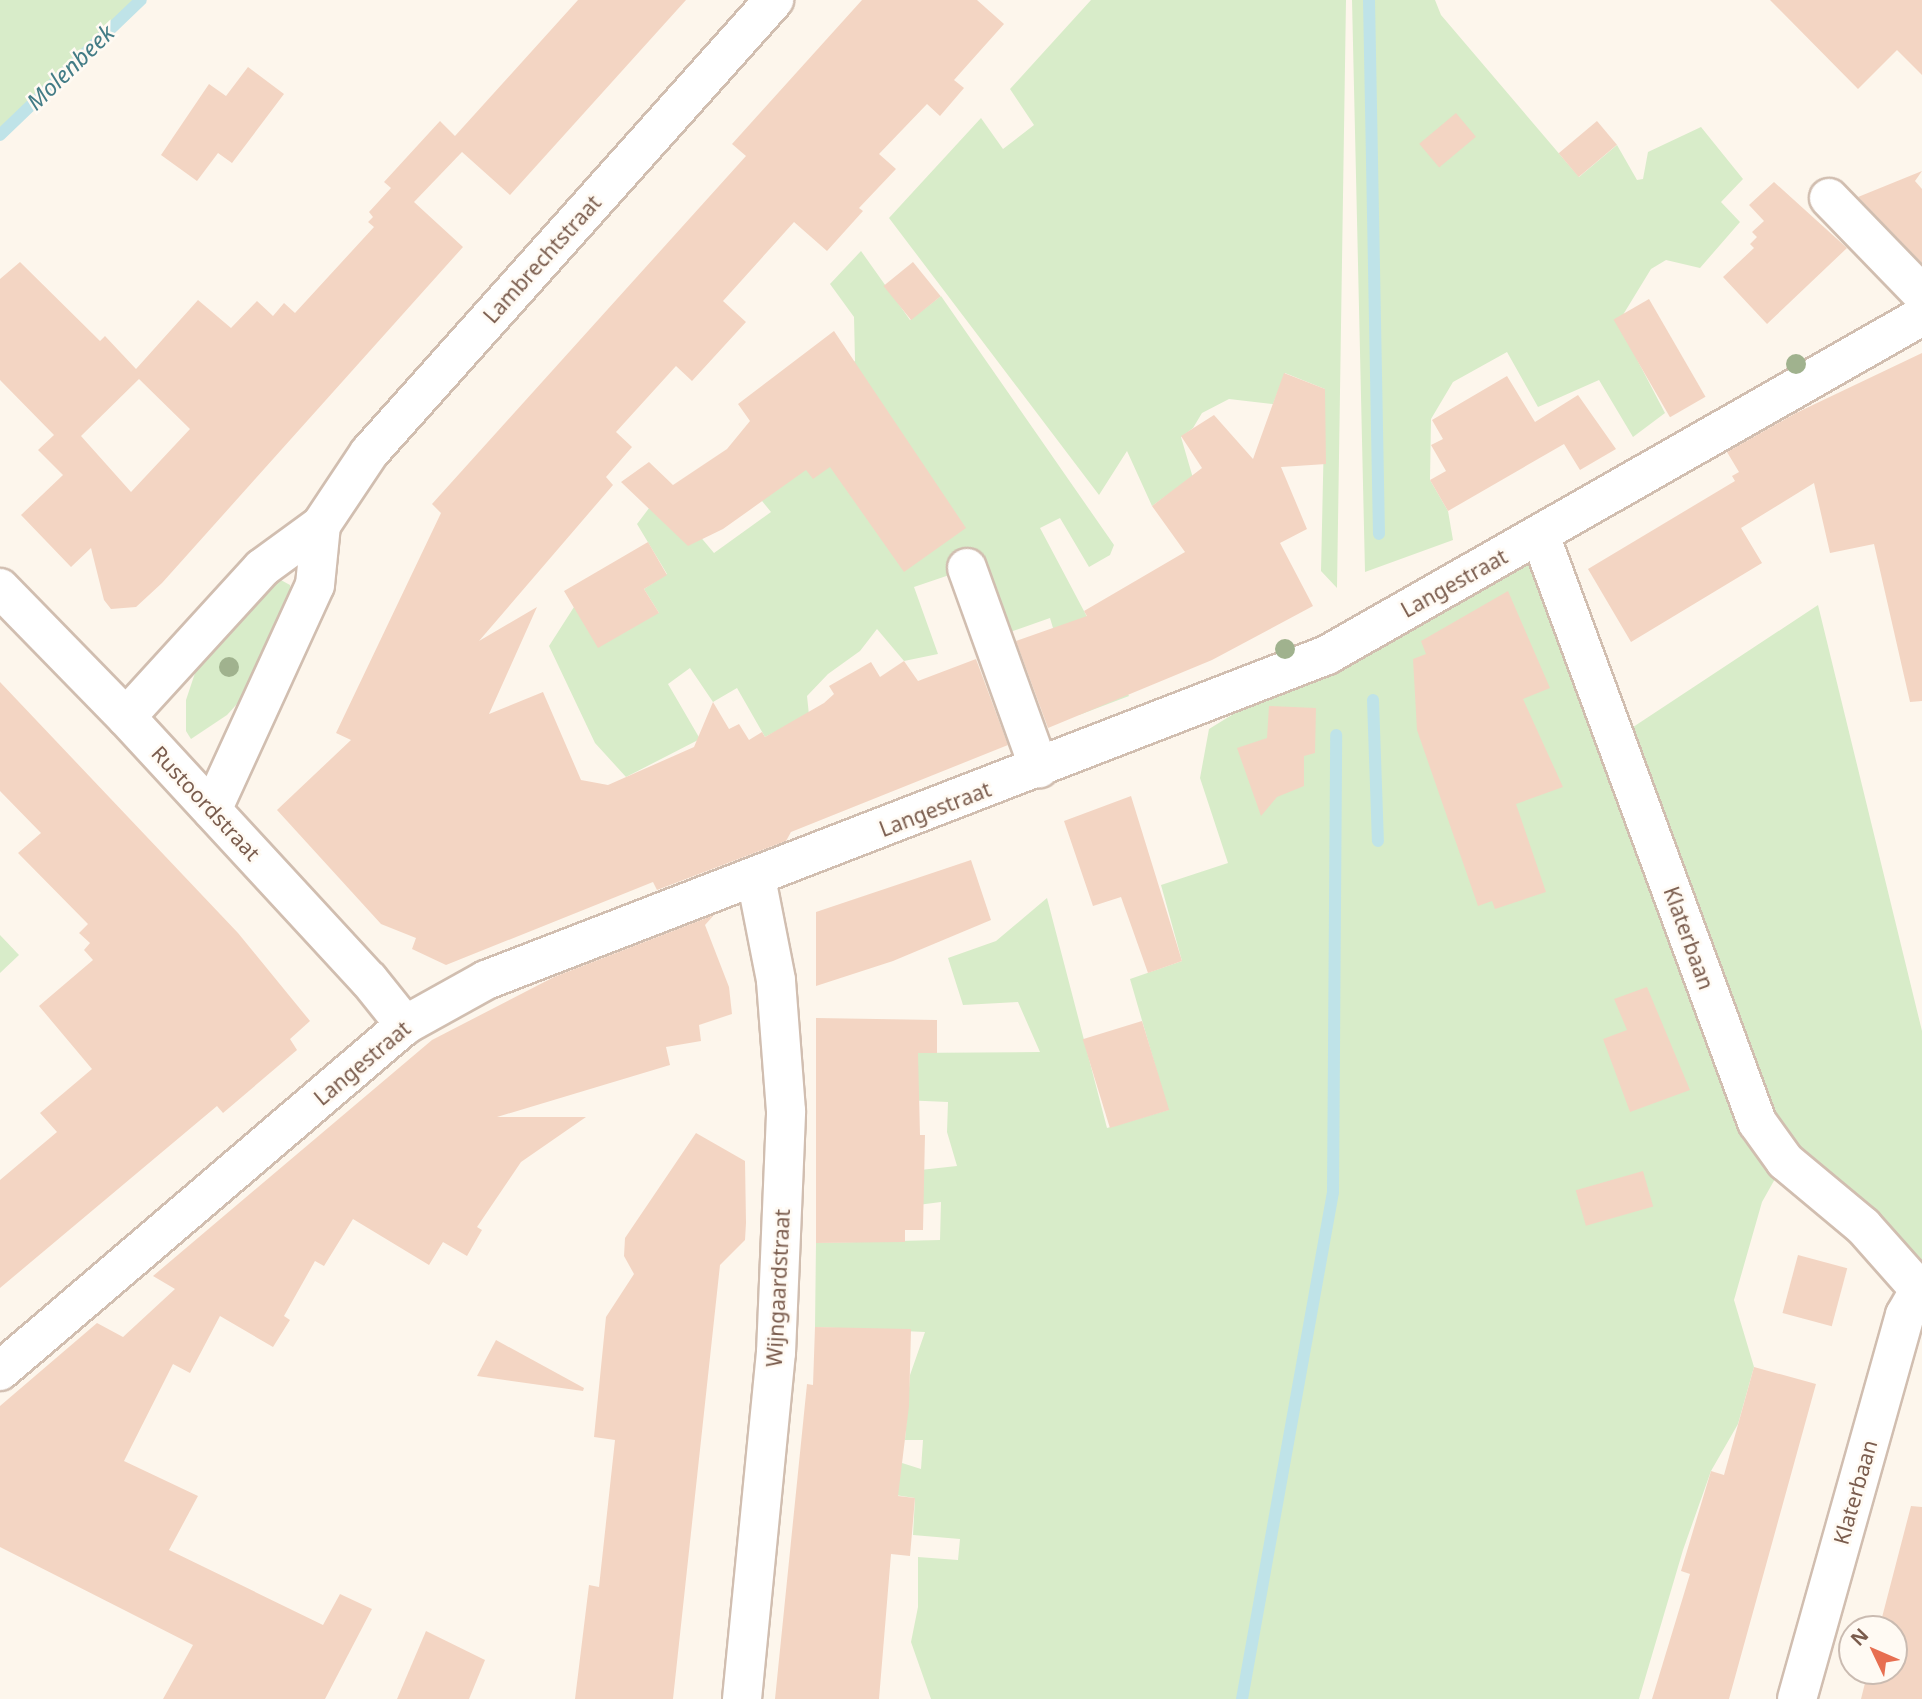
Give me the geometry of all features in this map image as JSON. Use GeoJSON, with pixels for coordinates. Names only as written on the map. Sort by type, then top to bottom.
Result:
{"type":"FeatureCollection","features":[{"type":"Feature","properties":{"kind":"street","name":"Lambrechtstraat"},"geometry":{"type":"LineString","coordinates":[[126,717],[262,568],[321,526],[369,453],[774,0]]}},
{"type":"Feature","properties":{"kind":"street"},"geometry":{"type":"LineString","coordinates":[[1829,198],[1922,294]]}},
{"type":"Feature","properties":{"kind":"street","name":"Langestraat"},"geometry":{"type":"LineString","coordinates":[[0,1371],[405,1025],[486,980],[757,878],[1327,655],[1922,316]]}},
{"type":"Feature","properties":{"kind":"street","name":"Lambrechtstraat"},"geometry":{"type":"LineString","coordinates":[[212,810],[315,585],[321,526]]}},
{"type":"Feature","properties":{"kind":"street","name":"Klaterbaan"},"geometry":{"type":"LineString","coordinates":[[1540,535],[1757,1122],[1785,1161],[1863,1226],[1921,1287],[1905,1315],[1797,1699]]}},
{"type":"Feature","properties":{"kind":"street"},"geometry":{"type":"LineString","coordinates":[[967,568],[1039,768]]}},
{"type":"Feature","properties":{"kind":"street","name":"Rustoordstraat"},"geometry":{"type":"LineString","coordinates":[[0,588],[126,717],[369,980],[405,1025]]}},
{"type":"Feature","properties":{"kind":"street","name":"Wijngaardstraat"},"geometry":{"type":"LineString","coordinates":[[742,1699],[776,1353],[786,1111],[776,980],[757,878]]}},
{"type":"Feature","properties":{"kind":"green space"},"geometry":{"type":"Polygon","coordinates":[[[0,0],[141,0],[0,135],[0,0]]]}},
{"type":"Feature","properties":{"kind":"green space"},"geometry":{"type":"Polygon","coordinates":[[[1091,0],[1346,0],[1337,588],[1321,571],[1325,389],[1285,373],[1273,404],[1229,399],[1202,413],[1193,428],[1181,437],[1195,485],[1170,493],[1152,506],[1127,451],[1099,495],[889,218],[981,118],[1003,149],[1034,125],[1010,89],[1091,0]]]}},
{"type":"Feature","properties":{"kind":"green space"},"geometry":{"type":"Polygon","coordinates":[[[1352,0],[1435,0],[1441,15],[1579,177],[1617,145],[1637,180],[1643,179],[1648,152],[1701,127],[1743,179],[1721,202],[1740,222],[1700,268],[1666,260],[1651,269],[1618,323],[1665,413],[1633,437],[1599,380],[1538,407],[1507,352],[1453,382],[1431,419],[1430,480],[1448,511],[1453,540],[1365,572],[1352,0]]]}},
{"type":"Feature","properties":{"kind":"green space"},"geometry":{"type":"Polygon","coordinates":[[[861,251],[910,320],[941,296],[1114,545],[1110,555],[1089,567],[1060,518],[1040,528],[1129,696],[1079,715],[1050,618],[1010,632],[967,569],[914,587],[938,654],[904,661],[877,629],[860,651],[828,674],[807,696],[809,715],[765,737],[737,688],[713,702],[690,668],[668,684],[700,739],[626,777],[595,743],[549,646],[574,607],[659,613],[644,589],[667,574],[637,524],[662,491],[714,553],[771,512],[762,501],[783,412],[855,361],[854,317],[830,284],[861,251]]]}},
{"type":"Feature","properties":{"kind":"green space"},"geometry":{"type":"Polygon","coordinates":[[[1540,535],[1615,739],[1818,605],[1922,1031],[1922,1286],[1785,1161],[1762,1202],[1734,1300],[1754,1367],[1738,1424],[1711,1471],[1683,1550],[1639,1699],[931,1699],[911,1642],[918,1607],[918,1557],[958,1560],[960,1539],[913,1535],[915,1498],[875,1492],[902,1463],[921,1469],[923,1440],[905,1440],[910,1375],[925,1332],[815,1327],[816,1243],[940,1240],[941,1202],[910,1206],[911,1171],[957,1166],[947,1132],[948,1102],[902,1100],[902,1053],[1040,1052],[1018,1002],[963,1005],[948,958],[996,941],[1047,898],[1107,1128],[1168,1110],[1130,979],[1182,961],[1161,885],[1228,863],[1200,778],[1209,729],[1352,641],[1540,535]]]}},
{"type":"Feature","properties":{"kind":"green space"},"geometry":{"type":"Polygon","coordinates":[[[279,579],[290,585],[291,594],[247,693],[227,715],[191,739],[186,731],[186,700],[197,667],[267,586],[279,579]]]}},
{"type":"Feature","properties":{"kind":"green space"},"geometry":{"type":"Polygon","coordinates":[[[0,935],[19,955],[0,973],[0,935]]]}},
{"type":"Feature","properties":{"kind":"building"},"geometry":{"type":"Polygon","coordinates":[[[578,0],[686,0],[510,195],[462,152],[414,202],[463,247],[162,583],[136,607],[111,609],[104,600],[91,548],[71,567],[21,515],[63,475],[38,450],[54,435],[0,380],[0,279],[20,262],[100,341],[105,336],[136,369],[198,300],[231,328],[257,301],[273,316],[284,303],[295,313],[374,227],[368,222],[373,217],[369,212],[391,188],[384,182],[440,121],[455,136],[578,0]],[[139,379],[81,436],[131,492],[190,429],[139,379]]]}},
{"type":"Feature","properties":{"kind":"building"},"geometry":{"type":"Polygon","coordinates":[[[862,0],[977,0],[1004,24],[954,80],[964,88],[940,116],[927,104],[879,154],[896,169],[859,208],[863,211],[827,251],[794,222],[723,301],[746,322],[692,381],[676,366],[616,432],[632,447],[606,477],[613,485],[479,641],[537,607],[489,714],[543,692],[581,780],[608,785],[694,747],[713,702],[729,729],[739,724],[749,740],[762,732],[765,737],[824,703],[834,694],[829,686],[871,662],[880,677],[904,661],[918,681],[976,659],[1008,745],[791,832],[786,841],[657,890],[653,882],[446,965],[412,949],[416,938],[381,924],[277,810],[351,740],[336,733],[441,513],[432,504],[746,156],[732,144],[862,0]]]}},
{"type":"Feature","properties":{"kind":"building"},"geometry":{"type":"Polygon","coordinates":[[[1770,0],[1922,0],[1922,75],[1897,50],[1858,89],[1770,0]]]}},
{"type":"Feature","properties":{"kind":"building"},"geometry":{"type":"Polygon","coordinates":[[[248,67],[284,94],[232,163],[218,153],[197,181],[161,155],[209,84],[226,96],[248,67]]]}},
{"type":"Feature","properties":{"kind":"building"},"geometry":{"type":"Polygon","coordinates":[[[1456,113],[1476,137],[1439,168],[1419,144],[1456,113]]]}},
{"type":"Feature","properties":{"kind":"building"},"geometry":{"type":"Polygon","coordinates":[[[1597,121],[1617,145],[1579,177],[1559,153],[1597,121]]]}},
{"type":"Feature","properties":{"kind":"building"},"geometry":{"type":"Polygon","coordinates":[[[1922,171],[1915,181],[1922,189],[1922,263],[1858,197],[1922,171]]]}},
{"type":"Feature","properties":{"kind":"building"},"geometry":{"type":"Polygon","coordinates":[[[1774,182],[1847,248],[1767,324],[1723,277],[1754,248],[1750,244],[1757,237],[1752,232],[1764,221],[1749,205],[1774,182]]]}},
{"type":"Feature","properties":{"kind":"building"},"geometry":{"type":"Polygon","coordinates":[[[913,262],[941,296],[911,320],[883,286],[913,262]]]}},
{"type":"Feature","properties":{"kind":"building"},"geometry":{"type":"Polygon","coordinates":[[[1649,299],[1706,397],[1670,417],[1613,320],[1649,299]]]}},
{"type":"Feature","properties":{"kind":"building"},"geometry":{"type":"Polygon","coordinates":[[[834,331],[966,528],[904,572],[830,467],[813,479],[806,470],[723,529],[688,546],[621,482],[649,462],[673,485],[727,449],[750,421],[738,404],[834,331]]]}},
{"type":"Feature","properties":{"kind":"building"},"geometry":{"type":"Polygon","coordinates":[[[1922,353],[1922,701],[1910,702],[1874,544],[1830,553],[1814,483],[1741,528],[1762,563],[1631,642],[1588,569],[1735,481],[1732,476],[1739,472],[1727,452],[1796,413],[1922,353]]]}},
{"type":"Feature","properties":{"kind":"building"},"geometry":{"type":"Polygon","coordinates":[[[1284,373],[1325,389],[1326,464],[1281,467],[1307,529],[1280,543],[1313,606],[1212,660],[1048,728],[1016,641],[1087,616],[1084,611],[1185,552],[1152,506],[1202,468],[1181,436],[1214,415],[1253,459],[1284,373]]]}},
{"type":"Feature","properties":{"kind":"building"},"geometry":{"type":"Polygon","coordinates":[[[1507,376],[1535,422],[1578,395],[1616,449],[1580,470],[1564,444],[1448,511],[1430,480],[1446,471],[1431,445],[1443,439],[1432,420],[1507,376]]]}},
{"type":"Feature","properties":{"kind":"building"},"geometry":{"type":"Polygon","coordinates":[[[648,542],[667,575],[644,589],[659,613],[598,648],[564,591],[648,542]]]}},
{"type":"Feature","properties":{"kind":"building"},"geometry":{"type":"Polygon","coordinates":[[[1508,591],[1550,688],[1523,699],[1563,787],[1516,804],[1546,892],[1495,909],[1492,901],[1478,906],[1417,730],[1413,659],[1426,654],[1421,641],[1508,591]]]}},
{"type":"Feature","properties":{"kind":"building"},"geometry":{"type":"Polygon","coordinates":[[[0,682],[238,933],[310,1021],[290,1039],[297,1050],[223,1113],[217,1106],[0,1288],[0,1180],[57,1132],[40,1113],[92,1069],[39,1006],[93,960],[84,950],[90,943],[79,933],[88,924],[18,853],[41,833],[0,791],[0,682]]]}},
{"type":"Feature","properties":{"kind":"building"},"geometry":{"type":"Polygon","coordinates":[[[1269,706],[1316,708],[1315,753],[1304,756],[1304,786],[1277,797],[1261,816],[1237,748],[1267,738],[1269,706]]]}},
{"type":"Feature","properties":{"kind":"building"},"geometry":{"type":"Polygon","coordinates":[[[1131,796],[1182,961],[1148,973],[1121,897],[1093,906],[1064,821],[1131,796]]]}},
{"type":"Feature","properties":{"kind":"building"},"geometry":{"type":"Polygon","coordinates":[[[971,860],[991,920],[893,961],[816,986],[816,912],[971,860]]]}},
{"type":"Feature","properties":{"kind":"building"},"geometry":{"type":"Polygon","coordinates":[[[714,915],[705,925],[729,987],[732,1014],[699,1025],[701,1041],[666,1047],[670,1065],[497,1117],[586,1117],[521,1162],[477,1227],[482,1230],[467,1256],[443,1242],[429,1265],[353,1219],[324,1266],[315,1261],[284,1316],[290,1320],[273,1347],[220,1316],[190,1373],[173,1364],[124,1461],[198,1496],[169,1550],[323,1625],[340,1594],[372,1609],[325,1699],[163,1699],[193,1645],[0,1547],[0,1406],[97,1323],[123,1337],[175,1289],[153,1276],[432,1040],[554,977],[714,915]]]}},
{"type":"Feature","properties":{"kind":"building"},"geometry":{"type":"Polygon","coordinates":[[[1647,987],[1690,1090],[1630,1112],[1603,1039],[1627,1030],[1614,999],[1647,987]]]}},
{"type":"Feature","properties":{"kind":"building"},"geometry":{"type":"Polygon","coordinates":[[[816,1018],[937,1020],[937,1053],[918,1053],[920,1135],[925,1135],[923,1230],[905,1230],[905,1242],[816,1243],[816,1018]]]}},
{"type":"Feature","properties":{"kind":"building"},"geometry":{"type":"Polygon","coordinates":[[[1142,1021],[1169,1110],[1110,1128],[1083,1039],[1142,1021]]]}},
{"type":"Feature","properties":{"kind":"building"},"geometry":{"type":"Polygon","coordinates":[[[696,1133],[745,1161],[746,1223],[745,1240],[720,1265],[673,1699],[575,1699],[589,1585],[599,1587],[615,1440],[594,1437],[606,1317],[634,1274],[624,1256],[625,1238],[696,1133]]]}},
{"type":"Feature","properties":{"kind":"building"},"geometry":{"type":"Polygon","coordinates":[[[1643,1171],[1653,1207],[1586,1226],[1576,1190],[1643,1171]]]}},
{"type":"Feature","properties":{"kind":"building"},"geometry":{"type":"Polygon","coordinates":[[[1798,1255],[1847,1268],[1832,1326],[1782,1313],[1798,1255]]]}},
{"type":"Feature","properties":{"kind":"building"},"geometry":{"type":"Polygon","coordinates":[[[815,1327],[911,1329],[909,1406],[898,1496],[915,1498],[910,1556],[891,1554],[879,1699],[775,1699],[807,1384],[813,1385],[815,1327]]]}},
{"type":"Feature","properties":{"kind":"building"},"geometry":{"type":"Polygon","coordinates":[[[496,1340],[584,1388],[583,1391],[477,1376],[496,1340]]]}},
{"type":"Feature","properties":{"kind":"building"},"geometry":{"type":"Polygon","coordinates":[[[1754,1367],[1816,1384],[1729,1699],[1652,1699],[1690,1574],[1681,1571],[1711,1471],[1724,1475],[1754,1367]]]}},
{"type":"Feature","properties":{"kind":"building"},"geometry":{"type":"Polygon","coordinates":[[[1911,1506],[1922,1507],[1922,1699],[1861,1699],[1864,1685],[1908,1685],[1908,1615],[1883,1615],[1911,1506]]]}},
{"type":"Feature","properties":{"kind":"building"},"geometry":{"type":"Polygon","coordinates":[[[426,1631],[485,1660],[469,1699],[397,1699],[426,1631]]]}},
{"type":"Feature","properties":{"kind":"waterway","name":"Molenbeek"},"geometry":{"type":"LineString","coordinates":[[0,135],[141,0]]}},
{"type":"Feature","properties":{"kind":"waterway"},"geometry":{"type":"LineString","coordinates":[[1369,0],[1379,534]]}},
{"type":"Feature","properties":{"kind":"waterway"},"geometry":{"type":"LineString","coordinates":[[1373,700],[1378,841]]}},
{"type":"Feature","properties":{"kind":"waterway"},"geometry":{"type":"LineString","coordinates":[[1242,1699],[1333,1192],[1336,735]]}}]}
